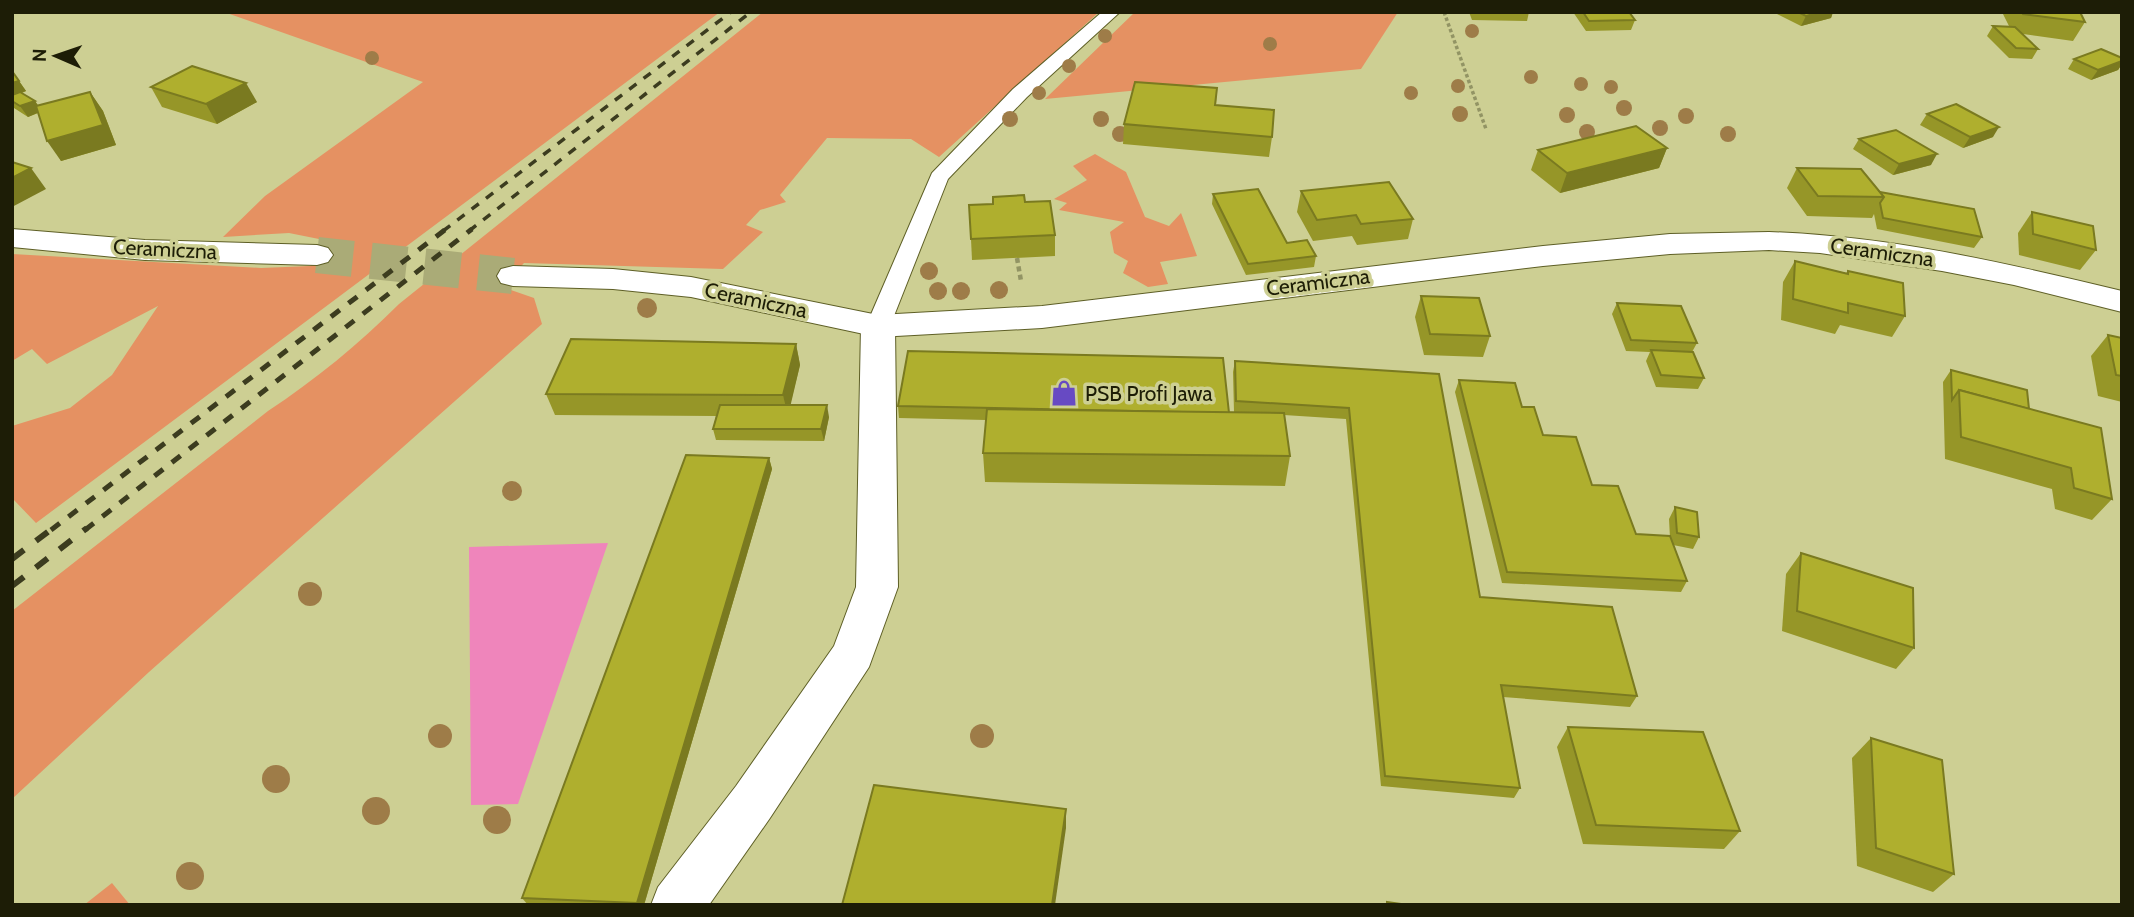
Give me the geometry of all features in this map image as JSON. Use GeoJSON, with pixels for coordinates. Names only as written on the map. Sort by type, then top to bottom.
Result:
{"type":"FeatureCollection","features":[{"type":"Feature","properties":{"kind":"street","name":"Ceramiczna"},"geometry":{"type":"LineString","coordinates":[[12,238],[145,250],[317,255]]}},
{"type":"Feature","properties":{"kind":"street","name":"Ceramiczna"},"geometry":{"type":"LineString","coordinates":[[513,276],[613,279],[691,287],[878,326],[1042,317],[1543,256],[1730,241],[1821,243],[1871,249],[2014,275],[2122,302]]}},
{"type":"Feature","properties":{"kind":"street"},"geometry":{"type":"LineString","coordinates":[[677,905],[753,802],[853,654],[877,587],[878,326]]}},
{"type":"Feature","properties":{"kind":"lane"},"geometry":{"type":"LineString","coordinates":[[878,326],[939,177],[1020,93],[1112,12]]}},
{"type":"Feature","properties":{"kind":"path"},"geometry":{"type":"LineString","coordinates":[[1444,12],[1486,129]]}},
{"type":"Feature","properties":{"kind":"shaded area"},"geometry":{"type":"Polygon","coordinates":[[[224,12],[720,12],[36,523],[12,498],[12,426],[70,408],[112,375],[158,306],[47,364],[32,349],[12,361],[12,254],[261,268],[310,266],[334,242],[289,233],[223,237],[265,196],[423,82],[224,12]]]}},
{"type":"Feature","properties":{"kind":"shaded area"},"geometry":{"type":"Polygon","coordinates":[[[763,12],[1099,12],[939,157],[911,139],[827,138],[780,195],[786,202],[760,210],[746,225],[763,232],[723,269],[524,263],[502,287],[534,298],[542,324],[149,672],[12,799],[12,611],[336,361],[399,304],[763,12]]]}},
{"type":"Feature","properties":{"kind":"shaded area"},"geometry":{"type":"Polygon","coordinates":[[[1135,12],[1398,12],[1361,69],[1045,99],[1135,12]]]}},
{"type":"Feature","properties":{"kind":"shaded area"},"geometry":{"type":"Polygon","coordinates":[[[1095,154],[1126,172],[1145,217],[1169,226],[1181,213],[1197,256],[1160,262],[1168,284],[1148,287],[1123,273],[1128,261],[1114,253],[1110,232],[1124,222],[1059,210],[1067,203],[1054,199],[1087,180],[1073,166],[1095,154]]]}},
{"type":"Feature","properties":{"kind":"shaded area"},"geometry":{"type":"Polygon","coordinates":[[[608,543],[518,804],[471,805],[469,547],[608,543]]]}},
{"type":"Feature","properties":{"kind":"shaded area"},"geometry":{"type":"Polygon","coordinates":[[[112,883],[130,905],[84,905],[112,883]]]}},
{"type":"Feature","properties":{"kind":"building"},"geometry":{"type":"Polygon","coordinates":[[[1583,12],[1629,12],[1635,20],[1589,21],[1583,12]]]}},
{"type":"Feature","properties":{"kind":"building"},"geometry":{"type":"Polygon","coordinates":[[[1798,12],[1820,12],[1806,16],[1798,12]]]}},
{"type":"Feature","properties":{"kind":"building"},"geometry":{"type":"Polygon","coordinates":[[[2022,12],[2080,12],[2085,22],[2023,14],[2022,12]]]}},
{"type":"Feature","properties":{"kind":"building"},"geometry":{"type":"Polygon","coordinates":[[[1993,26],[2015,27],[2038,49],[2016,48],[1993,26]]]}},
{"type":"Feature","properties":{"kind":"building"},"geometry":{"type":"Polygon","coordinates":[[[2101,49],[2122,58],[2122,61],[2098,70],[2074,59],[2101,49]]]}},
{"type":"Feature","properties":{"kind":"building"},"geometry":{"type":"Polygon","coordinates":[[[192,66],[246,83],[206,104],[151,87],[192,66]]]}},
{"type":"Feature","properties":{"kind":"building"},"geometry":{"type":"Polygon","coordinates":[[[12,71],[19,81],[12,83],[12,71]]]}},
{"type":"Feature","properties":{"kind":"building"},"geometry":{"type":"Polygon","coordinates":[[[1135,82],[1217,88],[1215,105],[1274,110],[1272,137],[1124,124],[1135,82]]]}},
{"type":"Feature","properties":{"kind":"building"},"geometry":{"type":"Polygon","coordinates":[[[20,92],[35,101],[20,106],[12,101],[12,95],[20,92]]]}},
{"type":"Feature","properties":{"kind":"building"},"geometry":{"type":"Polygon","coordinates":[[[90,92],[103,125],[47,141],[36,106],[90,92]]]}},
{"type":"Feature","properties":{"kind":"building"},"geometry":{"type":"Polygon","coordinates":[[[1956,104],[1999,127],[1970,137],[1927,114],[1956,104]]]}},
{"type":"Feature","properties":{"kind":"building"},"geometry":{"type":"Polygon","coordinates":[[[1636,126],[1667,148],[1567,173],[1538,150],[1636,126]]]}},
{"type":"Feature","properties":{"kind":"building"},"geometry":{"type":"Polygon","coordinates":[[[1896,130],[1937,154],[1899,164],[1859,139],[1896,130]]]}},
{"type":"Feature","properties":{"kind":"building"},"geometry":{"type":"Polygon","coordinates":[[[12,162],[31,168],[12,178],[12,162]]]}},
{"type":"Feature","properties":{"kind":"building"},"geometry":{"type":"Polygon","coordinates":[[[1797,168],[1861,169],[1884,197],[1818,196],[1797,168]]]}},
{"type":"Feature","properties":{"kind":"building"},"geometry":{"type":"Polygon","coordinates":[[[1389,182],[1413,219],[1361,224],[1356,215],[1317,220],[1301,191],[1389,182]]]}},
{"type":"Feature","properties":{"kind":"building"},"geometry":{"type":"Polygon","coordinates":[[[1258,189],[1287,243],[1307,240],[1316,256],[1248,264],[1213,194],[1258,189]]]}},
{"type":"Feature","properties":{"kind":"building"},"geometry":{"type":"Polygon","coordinates":[[[1880,192],[1974,209],[1982,237],[1883,218],[1880,203],[1884,197],[1880,192]]]}},
{"type":"Feature","properties":{"kind":"building"},"geometry":{"type":"Polygon","coordinates":[[[1024,195],[1025,202],[1050,201],[1055,235],[971,239],[969,205],[993,204],[993,197],[1024,195]]]}},
{"type":"Feature","properties":{"kind":"building"},"geometry":{"type":"Polygon","coordinates":[[[2032,212],[2093,226],[2096,250],[2033,234],[2032,212]]]}},
{"type":"Feature","properties":{"kind":"building"},"geometry":{"type":"Polygon","coordinates":[[[1795,261],[1848,274],[1848,271],[1903,283],[1905,316],[1848,303],[1848,313],[1793,299],[1795,261]]]}},
{"type":"Feature","properties":{"kind":"building"},"geometry":{"type":"Polygon","coordinates":[[[1421,296],[1479,298],[1490,336],[1430,334],[1421,296]]]}},
{"type":"Feature","properties":{"kind":"building"},"geometry":{"type":"Polygon","coordinates":[[[1617,303],[1681,306],[1697,343],[1631,340],[1617,303]]]}},
{"type":"Feature","properties":{"kind":"building"},"geometry":{"type":"Polygon","coordinates":[[[2108,335],[2122,338],[2122,376],[2116,375],[2108,335]]]}},
{"type":"Feature","properties":{"kind":"building"},"geometry":{"type":"Polygon","coordinates":[[[571,339],[796,344],[783,395],[546,394],[571,339]]]}},
{"type":"Feature","properties":{"kind":"building"},"geometry":{"type":"Polygon","coordinates":[[[1651,350],[1693,352],[1704,378],[1661,375],[1651,350]]]}},
{"type":"Feature","properties":{"kind":"building","name":"PSB Profi Jawa"},"geometry":{"type":"Polygon","coordinates":[[[908,351],[1223,358],[1229,413],[898,406],[908,351]]]}},
{"type":"Feature","properties":{"kind":"building"},"geometry":{"type":"Polygon","coordinates":[[[1235,361],[1439,374],[1480,597],[1612,607],[1637,696],[1501,685],[1520,788],[1385,776],[1349,408],[1236,401],[1235,361]]]}},
{"type":"Feature","properties":{"kind":"building"},"geometry":{"type":"Polygon","coordinates":[[[1951,370],[2027,390],[2029,409],[1959,390],[1952,400],[1951,370]]]}},
{"type":"Feature","properties":{"kind":"building"},"geometry":{"type":"Polygon","coordinates":[[[1459,380],[1515,383],[1522,407],[1534,407],[1543,435],[1576,437],[1592,485],[1618,486],[1636,534],[1670,536],[1687,581],[1507,572],[1459,380]]]}},
{"type":"Feature","properties":{"kind":"building"},"geometry":{"type":"Polygon","coordinates":[[[1959,390],[2101,428],[2112,499],[2074,488],[2071,468],[1961,437],[1959,390]]]}},
{"type":"Feature","properties":{"kind":"building"},"geometry":{"type":"Polygon","coordinates":[[[720,405],[827,405],[821,429],[713,429],[720,405]]]}},
{"type":"Feature","properties":{"kind":"building"},"geometry":{"type":"Polygon","coordinates":[[[987,409],[1284,413],[1290,456],[983,453],[987,409]]]}},
{"type":"Feature","properties":{"kind":"building"},"geometry":{"type":"Polygon","coordinates":[[[686,455],[769,458],[637,903],[522,898],[686,455]]]}},
{"type":"Feature","properties":{"kind":"building"},"geometry":{"type":"Polygon","coordinates":[[[1675,507],[1697,512],[1699,537],[1677,533],[1675,507]]]}},
{"type":"Feature","properties":{"kind":"building"},"geometry":{"type":"Polygon","coordinates":[[[1801,553],[1913,588],[1914,648],[1797,611],[1801,553]]]}},
{"type":"Feature","properties":{"kind":"building"},"geometry":{"type":"Polygon","coordinates":[[[1568,727],[1703,732],[1740,831],[1596,825],[1568,727]]]}},
{"type":"Feature","properties":{"kind":"building"},"geometry":{"type":"Polygon","coordinates":[[[1871,738],[1942,760],[1954,874],[1876,848],[1871,738]]]}},
{"type":"Feature","properties":{"kind":"building"},"geometry":{"type":"Polygon","coordinates":[[[874,785],[1066,809],[1052,905],[842,905],[874,785]]]}},
{"type":"Feature","properties":{"kind":"building"},"geometry":{"type":"Polygon","coordinates":[[[1387,902],[1408,905],[1387,905],[1387,902]]]}},
{"type":"Feature","properties":{"kind":"tunnel"},"geometry":{"type":"LineString","coordinates":[[317,255],[513,276]]}},
{"type":"Feature","properties":{"kind":"railway"},"geometry":{"type":"LineString","coordinates":[[443,231],[731,12]]}},
{"type":"Feature","properties":{"kind":"railway"},"geometry":{"type":"LineString","coordinates":[[469,231],[751,12]]}},
{"type":"Feature","properties":{"kind":"railway"},"geometry":{"type":"LineString","coordinates":[[51,530],[446,229]]}},
{"type":"Feature","properties":{"kind":"railway"},"geometry":{"type":"LineString","coordinates":[[85,530],[472,229]]}},
{"type":"Feature","properties":{"kind":"railway"},"geometry":{"type":"LineString","coordinates":[[12,559],[53,528]]}},
{"type":"Feature","properties":{"kind":"railway"},"geometry":{"type":"LineString","coordinates":[[12,586],[87,528]]}},
{"type":"Feature","properties":{"kind":"place","name":"PSB Profi Jawa"},"geometry":{"type":"Point","coordinates":[1064,393]}}]}
